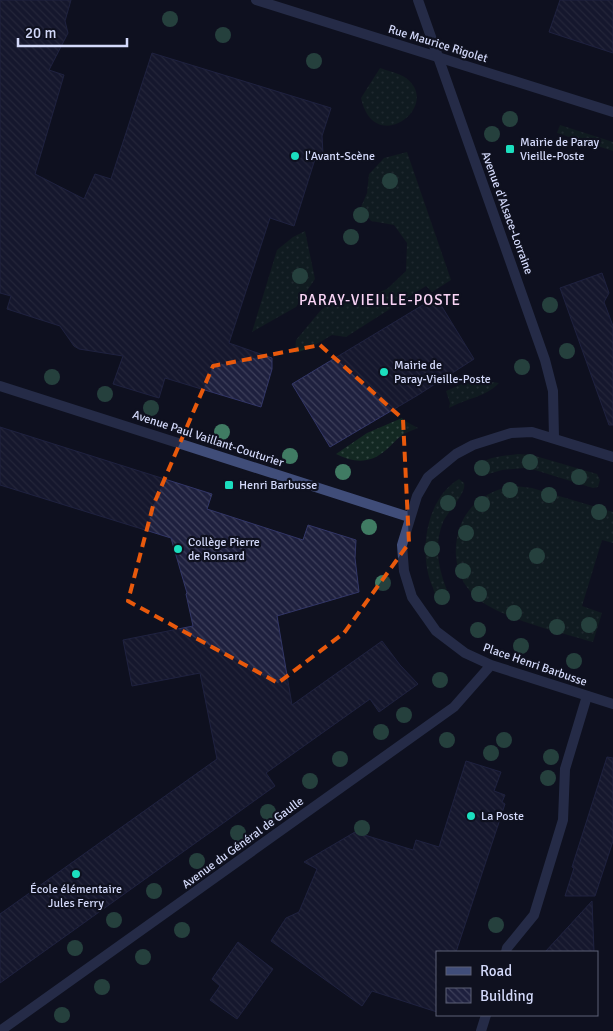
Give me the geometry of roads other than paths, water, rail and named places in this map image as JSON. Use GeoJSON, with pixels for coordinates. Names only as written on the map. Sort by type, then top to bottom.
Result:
{"type":"FeatureCollection","features":[{"type":"Feature","properties":{"kind":"street","name":"Rue Maurice Rigolet"},"geometry":{"type":"LineString","coordinates":[[256,0],[613,112]]}},
{"type":"Feature","properties":{"kind":"street","name":"Avenue d'Alsace-Lorraine"},"geometry":{"type":"LineString","coordinates":[[418,0],[545,360],[553,391],[554,438]]}},
{"type":"Feature","properties":{"kind":"street","name":"Avenue Paul Vaillant-Couturier"},"geometry":{"type":"LineString","coordinates":[[0,386],[409,517]]}},
{"type":"Feature","properties":{"kind":"street","name":"Place Henri Barbusse"},"geometry":{"type":"LineString","coordinates":[[613,457],[532,432],[511,433],[490,438],[456,454],[428,477],[417,496],[409,517],[402,545],[404,571],[412,597],[436,630],[465,654],[492,665],[613,704]]}},
{"type":"Feature","properties":{"kind":"street","name":"Avenue du Général de Gaulle"},"geometry":{"type":"LineString","coordinates":[[0,1031],[454,707],[492,665]]}},
{"type":"Feature","properties":{"kind":"street"},"geometry":{"type":"LineString","coordinates":[[506,951],[534,915],[562,820],[565,769],[587,696]]}},
{"type":"Feature","properties":{"kind":"street"},"geometry":{"type":"LineString","coordinates":[[481,1031],[486,1016]]}},
{"type":"Feature","properties":{"kind":"place","name":"Mairie de Paray Vieille-Poste"},"geometry":{"type":"Point","coordinates":[510,149]}},
{"type":"Feature","properties":{"kind":"place","name":"l'Avant-Scène"},"geometry":{"type":"Point","coordinates":[295,156]}},
{"type":"Feature","properties":{"kind":"place","name":"Mairie de Paray-Vieille-Poste"},"geometry":{"type":"Point","coordinates":[384,372]}},
{"type":"Feature","properties":{"kind":"place","name":"Henri Barbusse"},"geometry":{"type":"Point","coordinates":[229,485]}},
{"type":"Feature","properties":{"kind":"place","name":"Collège Pierre de Ronsard"},"geometry":{"type":"Point","coordinates":[178,549]}},
{"type":"Feature","properties":{"kind":"place","name":"La Poste"},"geometry":{"type":"Point","coordinates":[471,816]}},
{"type":"Feature","properties":{"kind":"place","name":"École élémentaire Jules Ferry"},"geometry":{"type":"Point","coordinates":[76,874]}},
{"type":"Feature","properties":{"kind":"district","name":"PARAY-VIEILLE-POSTE"},"geometry":{"type":"Point","coordinates":[380,300]}}]}
